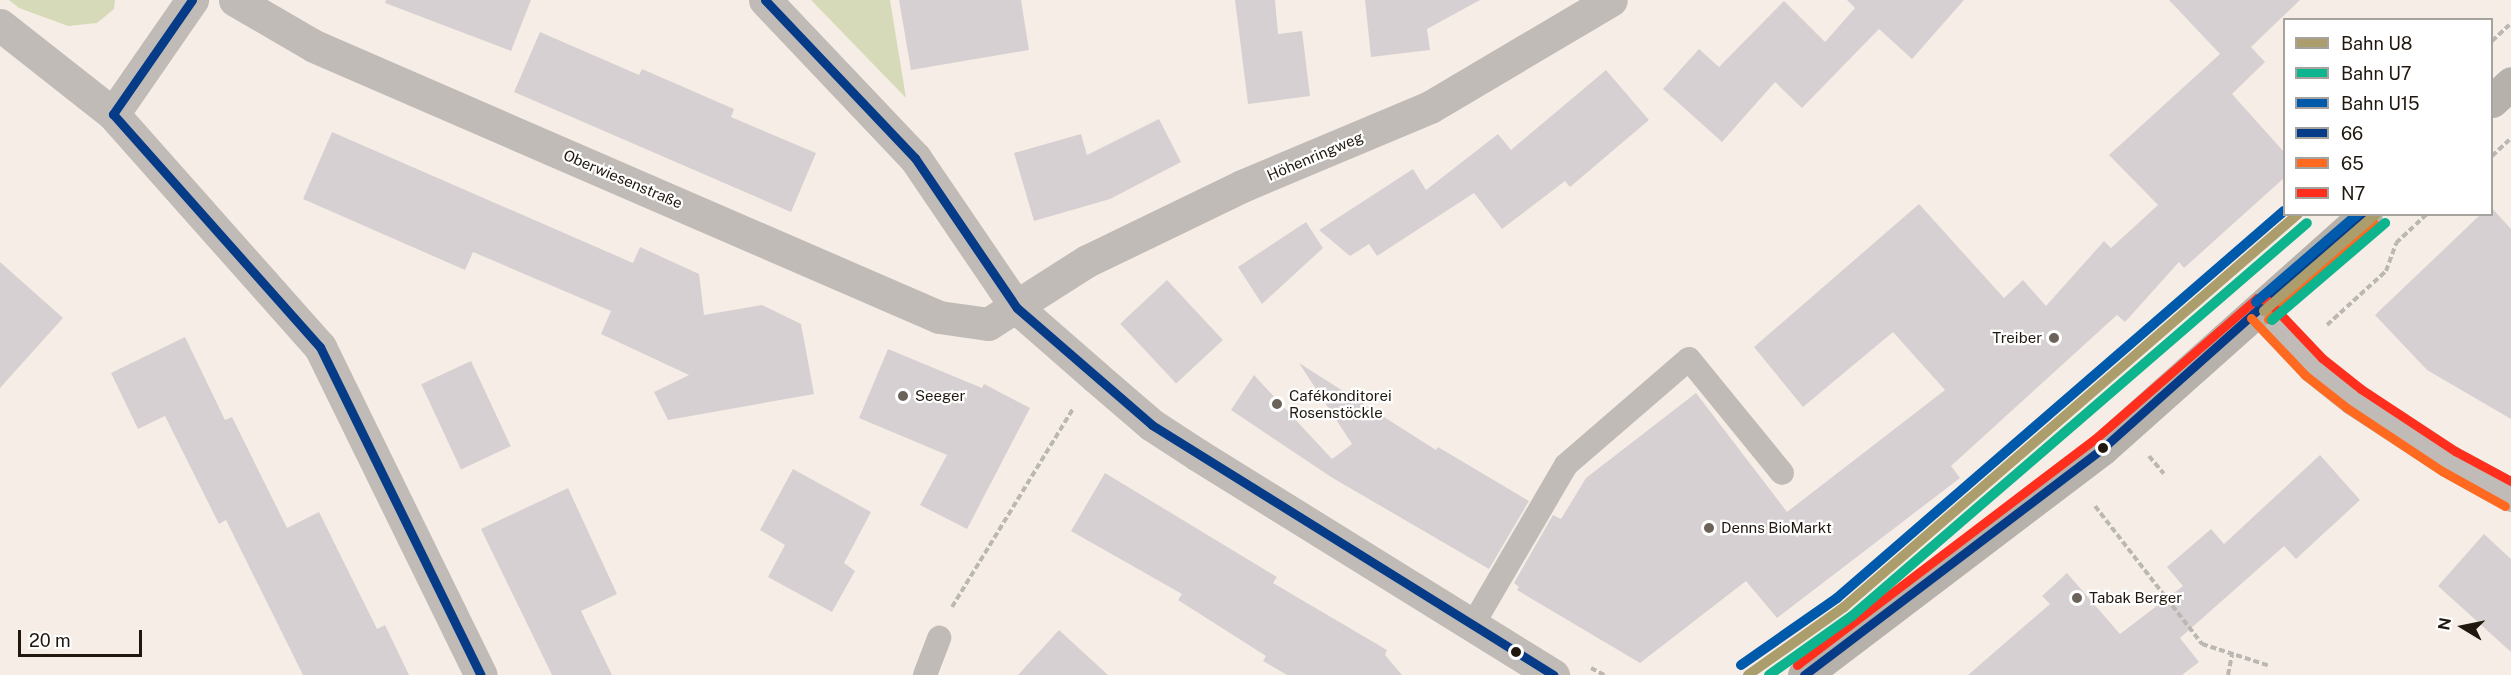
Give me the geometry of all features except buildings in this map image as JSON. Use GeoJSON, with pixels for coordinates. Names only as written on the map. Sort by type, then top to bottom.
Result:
{"type":"FeatureCollection","features":[{"type":"Feature","properties":{"kind":"main road"},"geometry":{"type":"LineString","coordinates":[[2493,100],[2511,83]]}},
{"type":"Feature","properties":{"kind":"main road"},"geometry":{"type":"LineString","coordinates":[[1804,675],[2103,448],[2364,216]]}},
{"type":"Feature","properties":{"kind":"street"},"geometry":{"type":"LineString","coordinates":[[113,114],[192,0]]}},
{"type":"Feature","properties":{"kind":"street","name":"Oberwiesenstraße"},"geometry":{"type":"LineString","coordinates":[[235,0],[314,46],[939,317],[988,324],[1017,308]]}},
{"type":"Feature","properties":{"kind":"street"},"geometry":{"type":"LineString","coordinates":[[765,0],[915,158],[1017,308],[1096,377],[1152,424],[1198,455],[1553,675]]}},
{"type":"Feature","properties":{"kind":"street","name":"Höhenringweg"},"geometry":{"type":"LineString","coordinates":[[1017,308],[1087,261],[1242,186],[1430,107],[1611,0]]}},
{"type":"Feature","properties":{"kind":"street"},"geometry":{"type":"LineString","coordinates":[[0,25],[113,114],[320,347],[481,675]]}},
{"type":"Feature","properties":{"kind":"street"},"geometry":{"type":"LineString","coordinates":[[2260,310],[2298,350],[2354,399],[2449,461],[2511,495]]}},
{"type":"Feature","properties":{"kind":"lane"},"geometry":{"type":"LineString","coordinates":[[1472,626],[1566,465],[1689,359],[1782,473]]}},
{"type":"Feature","properties":{"kind":"lane"},"geometry":{"type":"LineString","coordinates":[[925,675],[939,638]]}},
{"type":"Feature","properties":{"kind":"path"},"geometry":{"type":"LineString","coordinates":[[2493,40],[2511,23]]}},
{"type":"Feature","properties":{"kind":"path"},"geometry":{"type":"LineString","coordinates":[[2493,155],[2511,138]]}},
{"type":"Feature","properties":{"kind":"path"},"geometry":{"type":"LineString","coordinates":[[2298,350],[2386,271],[2396,243],[2425,216]]}},
{"type":"Feature","properties":{"kind":"path"},"geometry":{"type":"LineString","coordinates":[[939,638],[947,616],[1096,377]]}},
{"type":"Feature","properties":{"kind":"path"},"geometry":{"type":"LineString","coordinates":[[2148,456],[2164,474]]}},
{"type":"Feature","properties":{"kind":"path"},"geometry":{"type":"LineString","coordinates":[[2095,506],[2202,644],[2270,666]]}},
{"type":"Feature","properties":{"kind":"path"},"geometry":{"type":"LineString","coordinates":[[2228,675],[2232,654]]}},
{"type":"Feature","properties":{"kind":"green space"},"geometry":{"type":"Polygon","coordinates":[[[9,0],[115,0],[114,9],[97,23],[68,26],[19,8],[9,0]]]}},
{"type":"Feature","properties":{"kind":"green space"},"geometry":{"type":"Polygon","coordinates":[[[811,0],[890,0],[906,98],[811,0]]]}},
{"type":"Feature","properties":{"kind":"rail line","name":"U15"},"geometry":{"type":"LineString","coordinates":[[1741,665],[1837,598],[2283,212]]}},
{"type":"Feature","properties":{"kind":"rail line","name":"U8"},"geometry":{"type":"LineString","coordinates":[[1748,675],[1844,607],[2296,216]]}},
{"type":"Feature","properties":{"kind":"rail line","name":"U15"},"geometry":{"type":"LineString","coordinates":[[2256,302],[2356,216]]}},
{"type":"Feature","properties":{"kind":"rail line","name":"U8"},"geometry":{"type":"LineString","coordinates":[[2264,311],[2374,216]]}},
{"type":"Feature","properties":{"kind":"rail line","name":"U7"},"geometry":{"type":"LineString","coordinates":[[1769,675],[1852,616],[2307,223]]}},
{"type":"Feature","properties":{"kind":"rail line","name":"U7"},"geometry":{"type":"LineString","coordinates":[[2272,320],[2385,223]]}},
{"type":"Feature","properties":{"kind":"transit line","name":"66"},"geometry":{"type":"LineString","coordinates":[[192,0],[113,114],[320,347],[481,675]]}},
{"type":"Feature","properties":{"kind":"transit line","name":"66"},"geometry":{"type":"LineString","coordinates":[[765,0],[915,158],[1017,308],[1152,425],[1553,675]]}},
{"type":"Feature","properties":{"kind":"transit line","name":"66"},"geometry":{"type":"LineString","coordinates":[[1804,675],[2103,448],[2363,216]]}},
{"type":"Feature","properties":{"kind":"transit line","name":"65"},"geometry":{"type":"LineString","coordinates":[[2268,319],[2374,223]]}},
{"type":"Feature","properties":{"kind":"transit line","name":"N7"},"geometry":{"type":"LineString","coordinates":[[1797,665],[2095,439],[2257,298],[2268,301],[2322,358],[2361,389],[2455,451],[2511,481]]}},
{"type":"Feature","properties":{"kind":"transit line","name":"65"},"geometry":{"type":"LineString","coordinates":[[2251,318],[2305,375],[2347,408],[2442,471],[2505,506]]}},
{"type":"Feature","properties":{"kind":"place","name":"Treiber"},"geometry":{"type":"Point","coordinates":[2054,338]}},
{"type":"Feature","properties":{"kind":"place","name":"Seeger"},"geometry":{"type":"Point","coordinates":[903,396]}},
{"type":"Feature","properties":{"kind":"place","name":"Cafékonditorei Rosenstöckle"},"geometry":{"type":"Point","coordinates":[1277,404]}},
{"type":"Feature","properties":{"kind":"place","name":"Denns BioMarkt"},"geometry":{"type":"Point","coordinates":[1709,528]}},
{"type":"Feature","properties":{"kind":"place","name":"Tabak Berger"},"geometry":{"type":"Point","coordinates":[2077,598]}}]}
